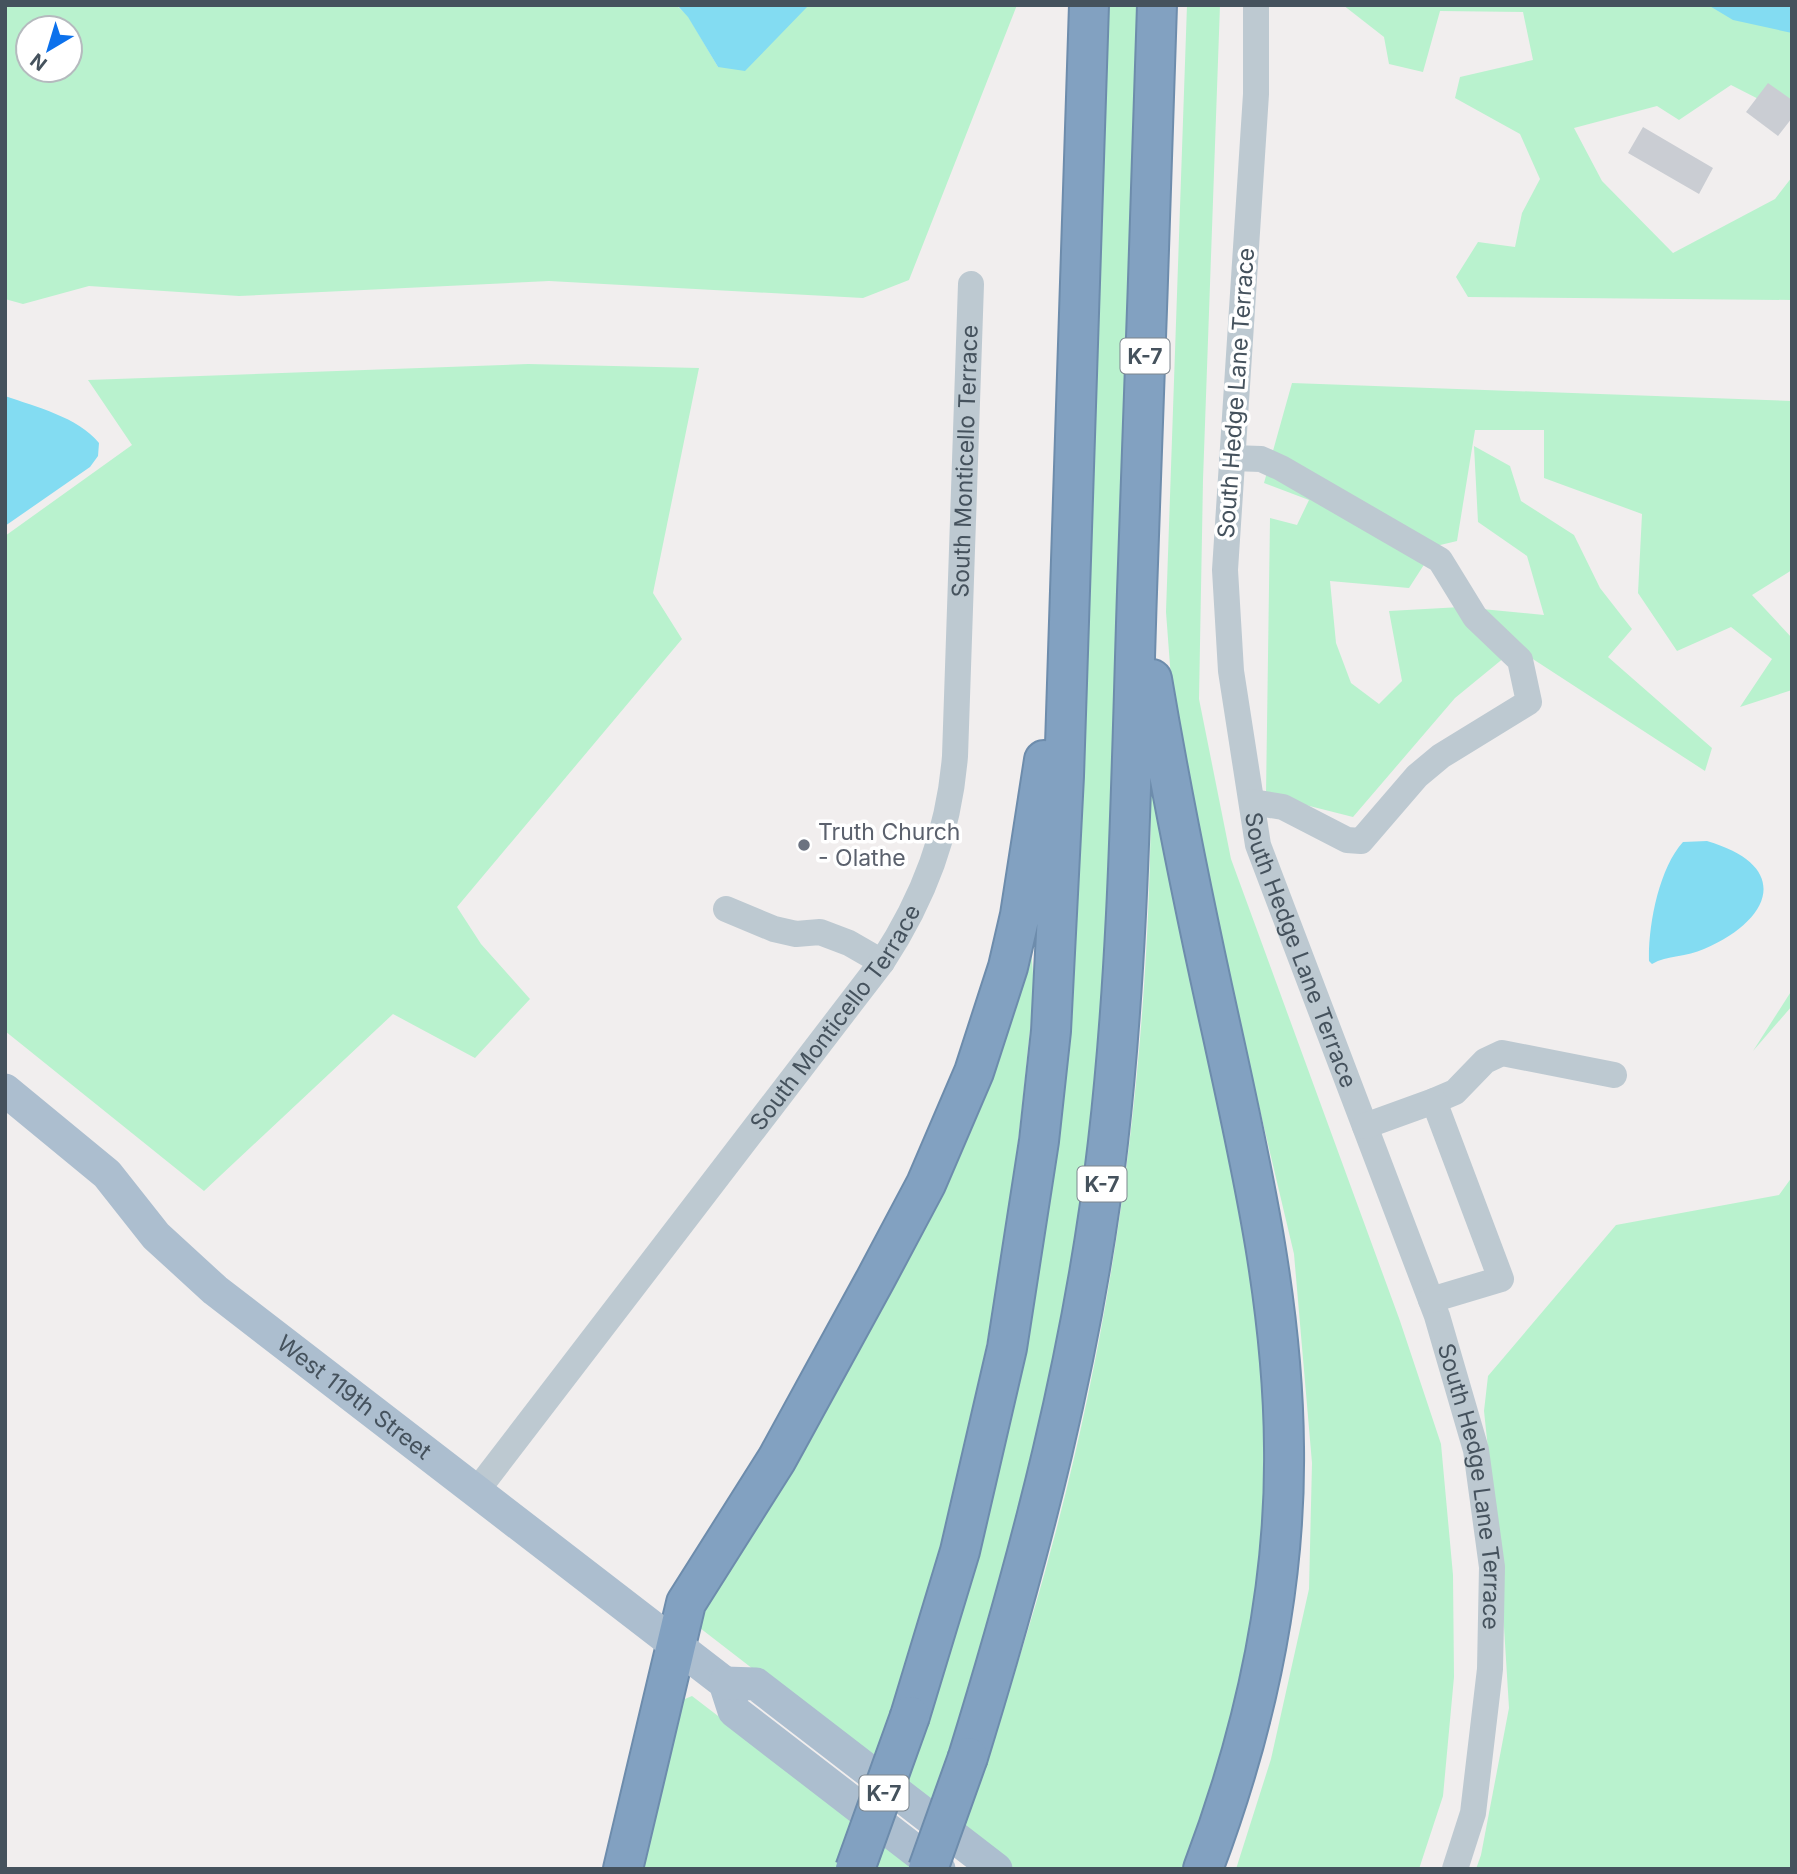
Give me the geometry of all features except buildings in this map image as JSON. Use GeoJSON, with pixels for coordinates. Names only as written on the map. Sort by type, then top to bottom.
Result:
{"type":"FeatureCollection","features":[{"type":"Feature","properties":{"kind":"highway","name":"K-7"},"geometry":{"type":"LineString","coordinates":[[855,1869],[910,1716],[960,1551],[1007,1348],[1039,1141],[1059,921],[1089,5]]}},
{"type":"Feature","properties":{"kind":"highway","name":"K-7"},"geometry":{"type":"LineString","coordinates":[[928,1869],[968,1757],[1015,1603],[1050,1464],[1094,1244],[1108,1144],[1122,975],[1157,5]]}},
{"type":"Feature","properties":{"kind":"highway"},"geometry":{"type":"LineString","coordinates":[[623,1869],[686,1603],[777,1459],[875,1280],[926,1184],[974,1072],[1008,967],[1020,915],[1069,592]]}},
{"type":"Feature","properties":{"kind":"highway"},"geometry":{"type":"LineString","coordinates":[[1137,596],[1167,766],[1265,1233],[1282,1369],[1284,1461],[1275,1597],[1250,1724],[1233,1785],[1203,1869]]}},
{"type":"Feature","properties":{"kind":"main road","name":"West 119th Street"},"geometry":{"type":"LineString","coordinates":[[5,1090],[107,1174],[156,1236],[197,1274],[475,1493],[725,1683],[734,1711],[939,1869]]}},
{"type":"Feature","properties":{"kind":"main road"},"geometry":{"type":"LineString","coordinates":[[725,1683],[756,1684],[996,1869]]}},
{"type":"Feature","properties":{"kind":"street","name":"South Hedge Lane Terrace"},"geometry":{"type":"LineString","coordinates":[[1256,5],[1256,94],[1232,458],[1226,596],[1231,671],[1258,845],[1431,1300],[1476,1450],[1492,1567],[1490,1669],[1473,1813],[1455,1869]]}},
{"type":"Feature","properties":{"kind":"street","name":"South Monticello Terrace"},"geometry":{"type":"LineString","coordinates":[[475,1493],[882,962],[906,926],[925,887],[946,821],[952,791],[971,284]]}},
{"type":"Feature","properties":{"kind":"street"},"geometry":{"type":"LineString","coordinates":[[1232,458],[1261,459],[1440,560],[1475,617],[1520,660],[1529,702],[1441,756],[1417,776],[1362,841],[1347,839],[1283,807],[1252,802]]}},
{"type":"Feature","properties":{"kind":"street"},"geometry":{"type":"LineString","coordinates":[[726,909],[774,929],[796,934],[820,932],[849,943],[882,962]]}},
{"type":"Feature","properties":{"kind":"street"},"geometry":{"type":"LineString","coordinates":[[1365,1126],[1455,1092],[1485,1061],[1502,1053],[1614,1075]]}},
{"type":"Feature","properties":{"kind":"street"},"geometry":{"type":"LineString","coordinates":[[1431,1300],[1501,1279],[1434,1101]]}},
{"type":"Feature","properties":{"kind":"green space"},"geometry":{"type":"Polygon","coordinates":[[[5,5],[676,5],[688,16],[718,67],[809,5],[1017,5],[909,280],[863,298],[549,281],[239,296],[89,286],[23,304],[5,299],[5,5]]]}},
{"type":"Feature","properties":{"kind":"green space"},"geometry":{"type":"Polygon","coordinates":[[[1106,5],[1140,5],[1104,996],[1089,1162],[987,1759],[1053,1542],[1097,1352],[1114,1256],[1128,1158],[1146,963],[1151,768],[1271,1359],[1259,1623],[1191,1869],[1012,1869],[700,1628],[698,1622],[1025,933],[1032,963],[1031,1018],[1013,1181],[996,1293],[975,1404],[949,1514],[895,1704],[923,1722],[1065,1059],[1079,869],[1106,5]]]}},
{"type":"Feature","properties":{"kind":"green space"},"geometry":{"type":"Polygon","coordinates":[[[1187,5],[1220,5],[1203,480],[1199,699],[1231,859],[1400,1321],[1441,1444],[1453,1575],[1454,1677],[1443,1796],[1419,1869],[1236,1869],[1271,1759],[1309,1589],[1312,1463],[1294,1254],[1177,759],[1166,612],[1187,5]]]}},
{"type":"Feature","properties":{"kind":"green space"},"geometry":{"type":"Polygon","coordinates":[[[1343,5],[1792,5],[1792,116],[1731,85],[1679,120],[1657,106],[1574,128],[1602,181],[1673,253],[1775,199],[1792,177],[1792,300],[1468,297],[1456,277],[1478,242],[1515,247],[1522,213],[1540,179],[1520,134],[1455,98],[1460,77],[1533,60],[1523,12],[1440,11],[1423,72],[1389,64],[1384,37],[1343,5]]]}},
{"type":"Feature","properties":{"kind":"green space"},"geometry":{"type":"Polygon","coordinates":[[[528,364],[699,368],[653,593],[682,639],[457,907],[481,944],[530,999],[475,1058],[393,1014],[204,1191],[5,1031],[5,536],[132,445],[88,380],[528,364]]]}},
{"type":"Feature","properties":{"kind":"green space"},"geometry":{"type":"Polygon","coordinates":[[[1292,383],[1792,401],[1792,570],[1752,595],[1792,638],[1792,690],[1740,707],[1772,659],[1731,627],[1677,651],[1638,593],[1642,514],[1544,478],[1544,430],[1475,430],[1457,541],[1436,546],[1409,588],[1330,581],[1336,643],[1351,683],[1379,704],[1402,681],[1389,611],[1461,607],[1544,615],[1527,556],[1478,522],[1474,446],[1510,466],[1521,501],[1574,535],[1600,588],[1632,629],[1608,657],[1712,748],[1705,771],[1516,648],[1455,698],[1353,817],[1266,795],[1270,518],[1297,525],[1309,500],[1264,483],[1292,383]]]}},
{"type":"Feature","properties":{"kind":"green space"},"geometry":{"type":"Polygon","coordinates":[[[1792,990],[1792,1006],[1753,1051],[1792,990]]]}},
{"type":"Feature","properties":{"kind":"green space"},"geometry":{"type":"Polygon","coordinates":[[[1792,1177],[1792,1869],[1476,1869],[1509,1708],[1500,1562],[1484,1411],[1488,1376],[1616,1225],[1779,1195],[1792,1177]]]}},
{"type":"Feature","properties":{"kind":"green space"},"geometry":{"type":"Polygon","coordinates":[[[692,1696],[917,1869],[634,1869],[680,1701],[692,1696]]]}},
{"type":"Feature","properties":{"kind":"water"},"geometry":{"type":"Polygon","coordinates":[[[677,5],[809,5],[745,71],[718,67],[688,17],[677,5]]]}},
{"type":"Feature","properties":{"kind":"water"},"geometry":{"type":"Polygon","coordinates":[[[1708,5],[1792,5],[1792,33],[1733,20],[1708,5]]]}},
{"type":"Feature","properties":{"kind":"water"},"geometry":{"type":"Polygon","coordinates":[[[5,396],[80,426],[99,443],[98,456],[90,467],[5,526],[5,396]]]}},
{"type":"Feature","properties":{"kind":"water"},"geometry":{"type":"Polygon","coordinates":[[[1707,841],[1734,852],[1752,864],[1762,878],[1763,893],[1758,908],[1746,923],[1727,937],[1698,952],[1652,964],[1649,961],[1649,947],[1653,915],[1667,867],[1683,842],[1707,841]]]}},
{"type":"Feature","properties":{"kind":"place","name":"Truth Church - Olathe"},"geometry":{"type":"Point","coordinates":[804,845]}}]}
